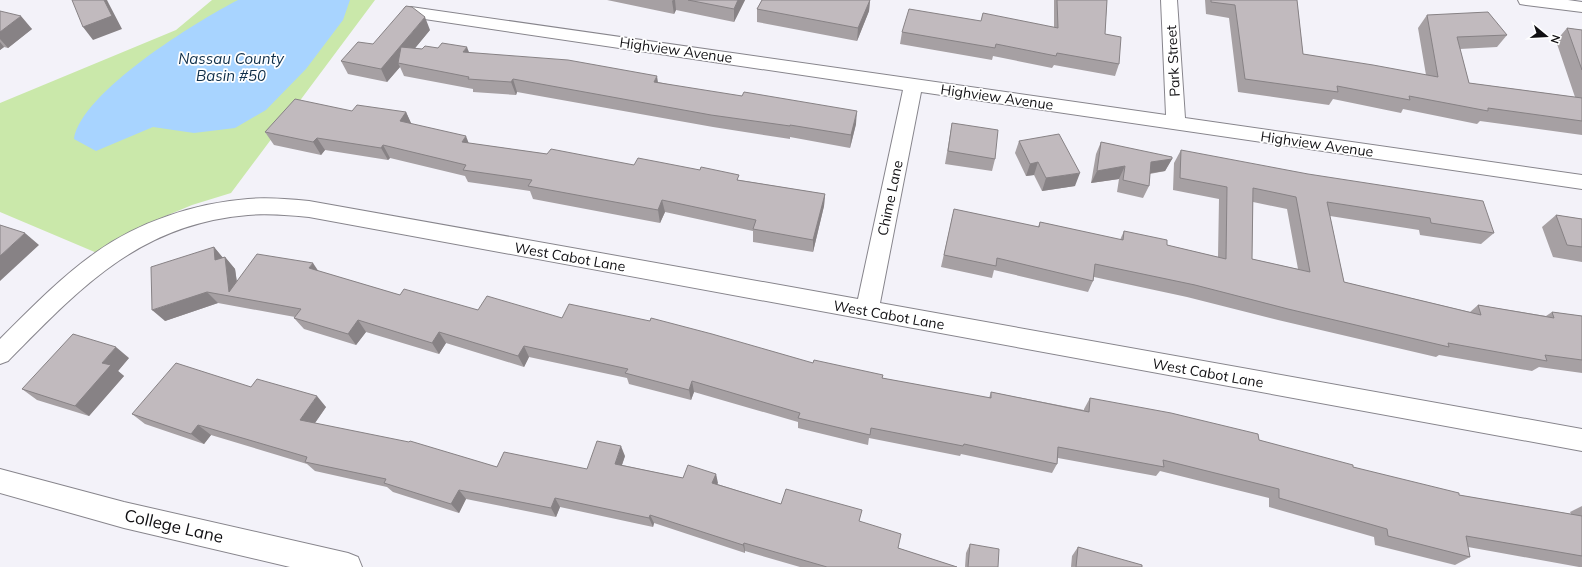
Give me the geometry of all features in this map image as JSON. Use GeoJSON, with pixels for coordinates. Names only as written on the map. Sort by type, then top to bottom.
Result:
{"type":"FeatureCollection","features":[{"type":"Feature","properties":{"kind":"street","name":"Park Street"},"geometry":{"type":"LineString","coordinates":[[1169,0],[1176,123]]}},
{"type":"Feature","properties":{"kind":"street"},"geometry":{"type":"LineString","coordinates":[[1526,0],[1582,7]]}},
{"type":"Feature","properties":{"kind":"street","name":"Highview Avenue"},"geometry":{"type":"LineString","coordinates":[[411,12],[1582,182]]}},
{"type":"Feature","properties":{"kind":"street","name":"Chime Lane"},"geometry":{"type":"LineString","coordinates":[[867,311],[913,84]]}},
{"type":"Feature","properties":{"kind":"street","name":"West Cabot Lane"},"geometry":{"type":"LineString","coordinates":[[0,354],[67,288],[104,259],[138,239],[195,217],[229,209],[269,206],[309,209],[1582,440]]}},
{"type":"Feature","properties":{"kind":"street","name":"College Lane"},"geometry":{"type":"LineString","coordinates":[[0,481],[124,514],[348,567]]}},
{"type":"Feature","properties":{"kind":"green space"},"geometry":{"type":"Polygon","coordinates":[[[212,0],[375,0],[231,193],[192,205],[144,225],[97,253],[0,212],[0,103],[176,30],[212,0]]]}},
{"type":"Feature","properties":{"kind":"water","name":"Nassau County Basin #50"},"geometry":{"type":"Polygon","coordinates":[[[238,0],[350,0],[343,20],[306,69],[266,110],[235,128],[194,133],[153,127],[96,151],[74,139],[81,120],[97,100],[118,80],[170,41],[219,10],[238,0]]]}},
{"type":"Feature","properties":{"kind":"building"},"geometry":{"type":"Polygon","coordinates":[[[72,0],[104,0],[112,16],[83,27],[72,0]]]}},
{"type":"Feature","properties":{"kind":"building"},"geometry":{"type":"Polygon","coordinates":[[[688,0],[738,0],[734,9],[688,0]]]}},
{"type":"Feature","properties":{"kind":"building"},"geometry":{"type":"Polygon","coordinates":[[[762,0],[870,0],[858,28],[757,9],[762,0]]]}},
{"type":"Feature","properties":{"kind":"building"},"geometry":{"type":"Polygon","coordinates":[[[1057,0],[1107,0],[1105,34],[1121,37],[1119,64],[1057,53],[1056,56],[996,44],[995,48],[902,32],[909,9],[981,21],[983,13],[1058,28],[1057,0]]]}},
{"type":"Feature","properties":{"kind":"building"},"geometry":{"type":"Polygon","coordinates":[[[1211,0],[1297,0],[1303,54],[1438,77],[1427,15],[1488,12],[1507,35],[1457,37],[1469,83],[1582,98],[1582,121],[1488,108],[1488,111],[1409,96],[1410,100],[1337,86],[1338,92],[1245,79],[1235,5],[1211,2],[1211,0]]]}},
{"type":"Feature","properties":{"kind":"building"},"geometry":{"type":"Polygon","coordinates":[[[406,6],[412,7],[425,17],[381,69],[341,61],[358,42],[373,44],[406,6]]]}},
{"type":"Feature","properties":{"kind":"building"},"geometry":{"type":"Polygon","coordinates":[[[0,11],[21,16],[0,32],[0,11]]]}},
{"type":"Feature","properties":{"kind":"building"},"geometry":{"type":"Polygon","coordinates":[[[1567,28],[1582,30],[1582,70],[1567,28]]]}},
{"type":"Feature","properties":{"kind":"building"},"geometry":{"type":"Polygon","coordinates":[[[442,43],[467,47],[463,52],[568,60],[657,76],[654,82],[742,96],[744,92],[857,111],[851,135],[790,125],[711,115],[513,79],[511,82],[468,79],[469,77],[398,63],[401,47],[422,49],[425,46],[438,48],[442,43]]]}},
{"type":"Feature","properties":{"kind":"building"},"geometry":{"type":"Polygon","coordinates":[[[295,99],[352,111],[357,105],[406,112],[400,121],[466,136],[462,142],[547,154],[551,149],[634,165],[638,158],[700,170],[701,167],[739,175],[737,180],[825,194],[813,240],[753,229],[756,220],[662,200],[658,210],[528,186],[532,180],[463,170],[466,165],[383,145],[381,148],[317,138],[313,142],[265,132],[295,99]]]}},
{"type":"Feature","properties":{"kind":"building"},"geometry":{"type":"Polygon","coordinates":[[[952,123],[998,130],[995,159],[948,151],[952,123]]]}},
{"type":"Feature","properties":{"kind":"building"},"geometry":{"type":"Polygon","coordinates":[[[1059,134],[1080,173],[1046,178],[1038,162],[1030,164],[1019,141],[1059,134]]]}},
{"type":"Feature","properties":{"kind":"building"},"geometry":{"type":"Polygon","coordinates":[[[1101,142],[1172,157],[1172,159],[1151,162],[1149,186],[1123,180],[1125,166],[1097,171],[1101,142]]]}},
{"type":"Feature","properties":{"kind":"building"},"geometry":{"type":"Polygon","coordinates":[[[1181,150],[1308,174],[1483,201],[1494,233],[1431,223],[1430,218],[1327,202],[1344,282],[1481,315],[1478,305],[1554,318],[1552,312],[1582,316],[1582,360],[1545,355],[1547,361],[1448,343],[1449,347],[1288,309],[1195,285],[1095,264],[1093,281],[997,258],[996,266],[944,255],[954,209],[1039,227],[1040,222],[1123,240],[1124,231],[1167,240],[1167,245],[1226,259],[1227,187],[1180,178],[1181,150]],[[1253,188],[1252,259],[1310,272],[1296,197],[1253,188]]]}},
{"type":"Feature","properties":{"kind":"building"},"geometry":{"type":"Polygon","coordinates":[[[1556,215],[1582,219],[1582,247],[1567,245],[1556,215]]]}},
{"type":"Feature","properties":{"kind":"building"},"geometry":{"type":"Polygon","coordinates":[[[0,225],[25,233],[0,256],[0,225]]]}},
{"type":"Feature","properties":{"kind":"building"},"geometry":{"type":"Polygon","coordinates":[[[214,247],[215,260],[225,257],[229,292],[257,254],[313,263],[309,268],[400,295],[404,289],[478,310],[487,296],[562,318],[569,304],[650,321],[651,318],[813,363],[814,360],[883,375],[882,378],[991,398],[991,392],[1089,412],[1090,398],[1171,413],[1258,434],[1259,440],[1353,465],[1353,467],[1459,493],[1459,495],[1582,516],[1582,556],[1466,536],[1470,557],[1388,536],[1387,529],[1279,498],[1279,489],[1163,460],[1164,467],[1058,447],[1057,464],[964,444],[963,446],[871,428],[870,435],[798,418],[800,413],[692,381],[689,390],[625,373],[628,369],[524,346],[518,356],[439,332],[432,343],[358,320],[348,334],[294,318],[301,309],[207,292],[152,310],[151,267],[214,247]]]}},
{"type":"Feature","properties":{"kind":"building"},"geometry":{"type":"Polygon","coordinates":[[[73,334],[116,347],[102,363],[111,365],[75,406],[22,389],[73,334]]]}},
{"type":"Feature","properties":{"kind":"building"},"geometry":{"type":"Polygon","coordinates":[[[176,363],[251,387],[257,379],[317,396],[300,420],[410,441],[497,467],[504,452],[587,469],[597,441],[621,446],[615,464],[683,478],[688,465],[716,474],[712,483],[781,504],[786,489],[862,510],[859,521],[901,534],[898,548],[957,567],[827,567],[744,543],[743,545],[650,515],[649,518],[555,498],[551,508],[459,490],[451,504],[384,483],[386,479],[305,462],[307,457],[198,425],[191,434],[132,414],[176,363]]]}},
{"type":"Feature","properties":{"kind":"building"},"geometry":{"type":"Polygon","coordinates":[[[970,544],[999,549],[998,567],[968,567],[970,544]]]}},
{"type":"Feature","properties":{"kind":"building"},"geometry":{"type":"Polygon","coordinates":[[[1078,547],[1142,565],[1142,567],[1076,567],[1078,547]]]}}]}
